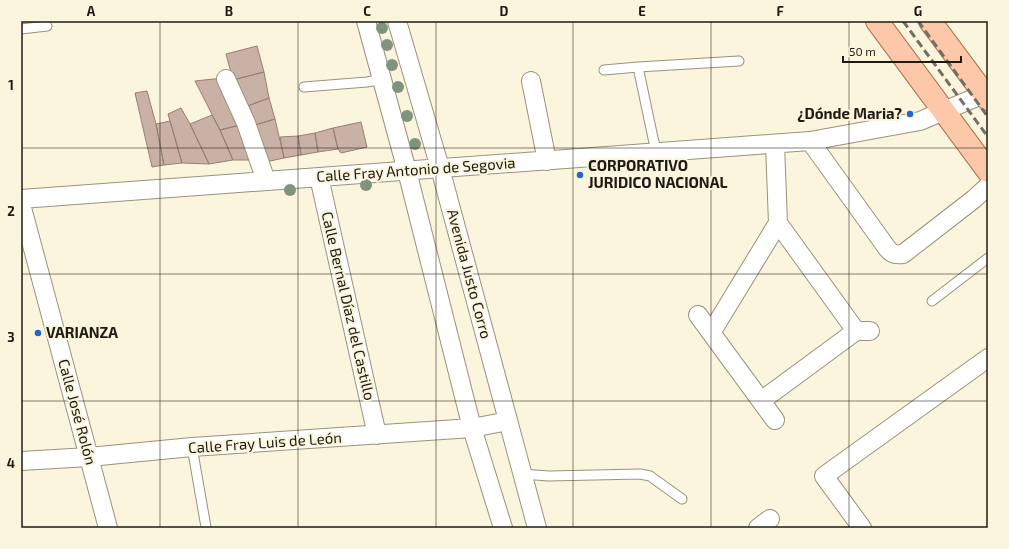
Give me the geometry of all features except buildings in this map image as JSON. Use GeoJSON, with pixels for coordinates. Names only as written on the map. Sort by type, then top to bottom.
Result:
{"type":"FeatureCollection","features":[{"type":"Feature","properties":{"kind":"main road"},"geometry":{"type":"LineString","coordinates":[[877,21],[988,171]]}},
{"type":"Feature","properties":{"kind":"main road"},"geometry":{"type":"LineString","coordinates":[[930,21],[987,94]]}},
{"type":"Feature","properties":{"kind":"street"},"geometry":{"type":"LineString","coordinates":[[366,21],[407,171],[472,428],[503,528]]}},
{"type":"Feature","properties":{"kind":"street","name":"Avenida Justo Corro"},"geometry":{"type":"LineString","coordinates":[[397,21],[440,168],[537,528]]}},
{"type":"Feature","properties":{"kind":"street"},"geometry":{"type":"LineString","coordinates":[[226,79],[246,124],[266,181]]}},
{"type":"Feature","properties":{"kind":"street"},"geometry":{"type":"LineString","coordinates":[[531,81],[547,161]]}},
{"type":"Feature","properties":{"kind":"street","name":"Calle Fray Antonio de Segovia"},"geometry":{"type":"LineString","coordinates":[[21,199],[810,141],[920,121],[943,110],[987,94]]}},
{"type":"Feature","properties":{"kind":"street"},"geometry":{"type":"LineString","coordinates":[[810,141],[886,248],[894,254],[903,254],[974,199],[988,186]]}},
{"type":"Feature","properties":{"kind":"street"},"geometry":{"type":"LineString","coordinates":[[711,332],[778,223],[775,144]]}},
{"type":"Feature","properties":{"kind":"street","name":"Calle Bernal Díaz del Castillo"},"geometry":{"type":"LineString","coordinates":[[319,177],[377,435]]}},
{"type":"Feature","properties":{"kind":"street","name":"Calle José Rolón"},"geometry":{"type":"LineString","coordinates":[[21,204],[108,528]]}},
{"type":"Feature","properties":{"kind":"street"},"geometry":{"type":"LineString","coordinates":[[761,401],[863,331],[778,223]]}},
{"type":"Feature","properties":{"kind":"street"},"geometry":{"type":"LineString","coordinates":[[698,315],[775,420]]}},
{"type":"Feature","properties":{"kind":"street"},"geometry":{"type":"LineString","coordinates":[[862,528],[824,476],[988,358]]}},
{"type":"Feature","properties":{"kind":"street","name":"Calle Fray Luis de León"},"geometry":{"type":"LineString","coordinates":[[21,461],[192,447],[472,428],[508,421]]}},
{"type":"Feature","properties":{"kind":"lane"},"geometry":{"type":"LineString","coordinates":[[21,29],[47,26]]}},
{"type":"Feature","properties":{"kind":"lane"},"geometry":{"type":"LineString","coordinates":[[604,70],[739,61]]}},
{"type":"Feature","properties":{"kind":"lane"},"geometry":{"type":"LineString","coordinates":[[638,67],[652,138],[657,153]]}},
{"type":"Feature","properties":{"kind":"lane"},"geometry":{"type":"LineString","coordinates":[[304,87],[367,82],[382,79]]}},
{"type":"Feature","properties":{"kind":"lane"},"geometry":{"type":"LineString","coordinates":[[932,301],[988,258]]}},
{"type":"Feature","properties":{"kind":"lane"},"geometry":{"type":"LineString","coordinates":[[192,447],[206,528]]}},
{"type":"Feature","properties":{"kind":"lane"},"geometry":{"type":"LineString","coordinates":[[522,474],[549,476],[640,474],[650,476],[682,499]]}},
{"type":"Feature","properties":{"kind":"railway"},"geometry":{"type":"LineString","coordinates":[[903,21],[988,137]]}},
{"type":"Feature","properties":{"kind":"railway"},"geometry":{"type":"LineString","coordinates":[[918,21],[988,117]]}},
{"type":"Feature","properties":{"kind":"place","name":"¿Dónde Maria?"},"geometry":{"type":"Point","coordinates":[910,114]}},
{"type":"Feature","properties":{"kind":"place","name":"CORPORATIVO JURIDICO NACIONAL"},"geometry":{"type":"Point","coordinates":[580,175]}},
{"type":"Feature","properties":{"kind":"place","name":"VARIANZA"},"geometry":{"type":"Point","coordinates":[38,333]}}]}
